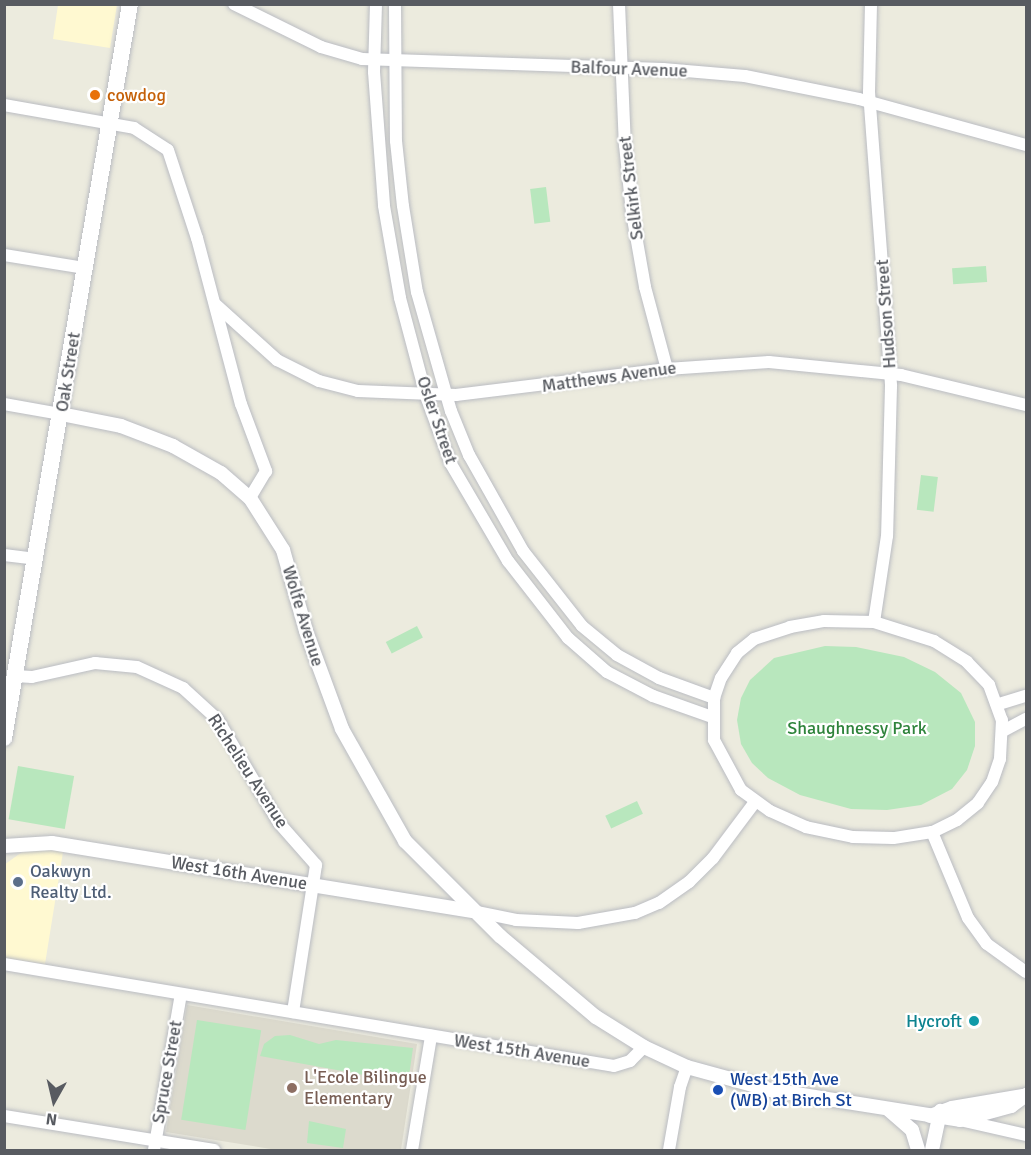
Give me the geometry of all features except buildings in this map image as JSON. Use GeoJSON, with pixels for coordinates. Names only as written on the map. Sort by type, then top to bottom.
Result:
{"type":"FeatureCollection","features":[{"type":"Feature","properties":{"kind":"main road","name":"Oak Street"},"geometry":{"type":"LineString","coordinates":[[4,738],[7,705],[15,676],[36,560],[130,4]]}},
{"type":"Feature","properties":{"kind":"street","name":"Balfour Avenue"},"geometry":{"type":"LineString","coordinates":[[234,4],[321,47],[375,60],[620,68],[745,76],[870,102],[1026,145]]}},
{"type":"Feature","properties":{"kind":"street","name":"Osler Street"},"geometry":{"type":"LineString","coordinates":[[376,4],[375,60],[384,206],[400,298],[426,396],[468,497],[538,604],[568,638],[607,672],[653,696],[712,717]]}},
{"type":"Feature","properties":{"kind":"street","name":"Osler Street"},"geometry":{"type":"LineString","coordinates":[[395,4],[394,62],[403,206],[417,292],[447,395],[486,489],[523,551],[582,626],[618,655],[659,678],[714,698]]}},
{"type":"Feature","properties":{"kind":"street","name":"Selkirk Street"},"geometry":{"type":"LineString","coordinates":[[619,4],[620,68],[632,213],[645,287],[667,369]]}},
{"type":"Feature","properties":{"kind":"street","name":"Hudson Street"},"geometry":{"type":"LineString","coordinates":[[871,4],[870,102],[891,373],[888,516],[874,622]]}},
{"type":"Feature","properties":{"kind":"street"},"geometry":{"type":"LineString","coordinates":[[4,105],[144,131],[168,150],[215,304],[241,404],[266,471],[250,498]]}},
{"type":"Feature","properties":{"kind":"street"},"geometry":{"type":"LineString","coordinates":[[4,255],[84,268]]}},
{"type":"Feature","properties":{"kind":"street","name":"Matthews Avenue"},"geometry":{"type":"LineString","coordinates":[[215,304],[277,360],[319,381],[358,391],[426,396],[447,395],[667,369],[769,363],[891,373],[949,384],[1026,405]]}},
{"type":"Feature","properties":{"kind":"street"},"geometry":{"type":"LineString","coordinates":[[4,404],[61,414]]}},
{"type":"Feature","properties":{"kind":"street","name":"Wolfe Avenue"},"geometry":{"type":"LineString","coordinates":[[61,414],[121,426],[173,446],[221,473],[250,498],[283,550],[321,676],[366,776],[405,841],[473,911],[569,996],[644,1047]]}},
{"type":"Feature","properties":{"kind":"street"},"geometry":{"type":"LineString","coordinates":[[4,555],[36,560]]}},
{"type":"Feature","properties":{"kind":"street"},"geometry":{"type":"LineString","coordinates":[[824,621],[874,622],[934,641],[967,662],[988,685],[999,704],[1003,731],[1000,759],[983,796],[957,820],[932,832],[893,837],[853,837],[806,827],[755,802],[723,762],[714,740],[712,717],[714,698],[736,653],[754,639],[790,627],[824,621]]}},
{"type":"Feature","properties":{"kind":"street","name":"Richelieu Avenue"},"geometry":{"type":"LineString","coordinates":[[15,676],[116,664],[164,677],[201,700],[218,720],[279,824],[315,861],[314,885],[293,1012]]}},
{"type":"Feature","properties":{"kind":"street"},"geometry":{"type":"LineString","coordinates":[[999,704],[1026,696]]}},
{"type":"Feature","properties":{"kind":"street"},"geometry":{"type":"LineString","coordinates":[[1003,731],[1026,719]]}},
{"type":"Feature","properties":{"kind":"street"},"geometry":{"type":"LineString","coordinates":[[473,911],[516,920],[568,923],[635,914],[659,903],[689,882],[713,858],[755,802]]}},
{"type":"Feature","properties":{"kind":"street"},"geometry":{"type":"LineString","coordinates":[[932,832],[968,918],[987,944],[1026,972]]}},
{"type":"Feature","properties":{"kind":"street","name":"West 16th Avenue"},"geometry":{"type":"LineString","coordinates":[[4,846],[52,843],[473,911]]}},
{"type":"Feature","properties":{"kind":"street","name":"West 15th Avenue"},"geometry":{"type":"LineString","coordinates":[[4,964],[619,1066],[644,1047]]}},
{"type":"Feature","properties":{"kind":"street","name":"Spruce Street"},"geometry":{"type":"LineString","coordinates":[[155,1146],[181,994]]}},
{"type":"Feature","properties":{"kind":"street"},"geometry":{"type":"LineString","coordinates":[[412,1150],[431,1036]]}},
{"type":"Feature","properties":{"kind":"street"},"geometry":{"type":"LineString","coordinates":[[644,1047],[687,1067],[771,1090],[960,1120],[1026,1135]]}},
{"type":"Feature","properties":{"kind":"street"},"geometry":{"type":"LineString","coordinates":[[669,1150],[680,1087],[687,1067]]}},
{"type":"Feature","properties":{"kind":"street"},"geometry":{"type":"LineString","coordinates":[[936,1116],[1026,1096]]}},
{"type":"Feature","properties":{"kind":"street"},"geometry":{"type":"LineString","coordinates":[[960,1120],[1011,1106],[1026,1096]]}},
{"type":"Feature","properties":{"kind":"street"},"geometry":{"type":"LineString","coordinates":[[889,1110],[912,1130],[918,1150]]}},
{"type":"Feature","properties":{"kind":"street"},"geometry":{"type":"LineString","coordinates":[[4,1116],[155,1146],[214,1150]]}},
{"type":"Feature","properties":{"kind":"street"},"geometry":{"type":"LineString","coordinates":[[923,1150],[936,1116]]}},
{"type":"Feature","properties":{"kind":"street"},"geometry":{"type":"LineString","coordinates":[[932,1150],[936,1116]]}},
{"type":"Feature","properties":{"kind":"shaded area"},"geometry":{"type":"Polygon","coordinates":[[[58,5],[117,5],[110,48],[53,39],[58,5]]]}},
{"type":"Feature","properties":{"kind":"shaded area"},"geometry":{"type":"Polygon","coordinates":[[[43,848],[63,852],[45,964],[5,958],[4,865],[22,852],[43,848]]]}},
{"type":"Feature","properties":{"kind":"shaded area","name":"L'Ecole Bilingue Elementary"},"geometry":{"type":"Polygon","coordinates":[[[187,1005],[417,1044],[401,1150],[277,1150],[166,1132],[187,1005]]]}},
{"type":"Feature","properties":{"kind":"green space"},"geometry":{"type":"Polygon","coordinates":[[[546,187],[550,222],[534,224],[530,189],[546,187]]]}},
{"type":"Feature","properties":{"kind":"green space"},"geometry":{"type":"Polygon","coordinates":[[[986,266],[987,282],[953,284],[952,268],[986,266]]]}},
{"type":"Feature","properties":{"kind":"green space"},"geometry":{"type":"Polygon","coordinates":[[[921,475],[938,477],[934,512],[917,510],[921,475]]]}},
{"type":"Feature","properties":{"kind":"green space"},"geometry":{"type":"Polygon","coordinates":[[[417,626],[423,638],[392,653],[386,642],[417,626]]]}},
{"type":"Feature","properties":{"kind":"green space","name":"Shaughnessy Park"},"geometry":{"type":"Polygon","coordinates":[[[825,646],[856,647],[904,657],[935,672],[961,693],[975,722],[975,746],[967,770],[952,789],[921,805],[887,810],[851,809],[800,795],[768,778],[752,763],[741,744],[737,720],[741,698],[750,680],[774,658],[825,646]]]}},
{"type":"Feature","properties":{"kind":"green space"},"geometry":{"type":"Polygon","coordinates":[[[18,766],[74,776],[65,829],[9,819],[18,766]]]}},
{"type":"Feature","properties":{"kind":"green space"},"geometry":{"type":"Polygon","coordinates":[[[637,801],[643,814],[611,828],[605,816],[637,801]]]}},
{"type":"Feature","properties":{"kind":"green space"},"geometry":{"type":"Polygon","coordinates":[[[197,1020],[261,1030],[245,1130],[181,1120],[197,1020]]]}},
{"type":"Feature","properties":{"kind":"green space"},"geometry":{"type":"Polygon","coordinates":[[[290,1035],[319,1044],[336,1040],[413,1048],[408,1083],[260,1056],[264,1044],[275,1036],[290,1035]]]}},
{"type":"Feature","properties":{"kind":"green space"},"geometry":{"type":"Polygon","coordinates":[[[309,1121],[346,1129],[343,1148],[307,1143],[309,1121]]]}},
{"type":"Feature","properties":{"kind":"place","name":"cowdog"},"geometry":{"type":"Point","coordinates":[95,95]}},
{"type":"Feature","properties":{"kind":"place","name":"Oakwyn Realty Ltd."},"geometry":{"type":"Point","coordinates":[18,882]}},
{"type":"Feature","properties":{"kind":"place","name":"Hycroft"},"geometry":{"type":"Point","coordinates":[974,1021]}},
{"type":"Feature","properties":{"kind":"place","name":"L'Ecole Bilingue Elementary"},"geometry":{"type":"Point","coordinates":[292,1088]}},
{"type":"Feature","properties":{"kind":"place","name":"West 15th Ave (WB) at Birch St"},"geometry":{"type":"Point","coordinates":[718,1090]}}]}
